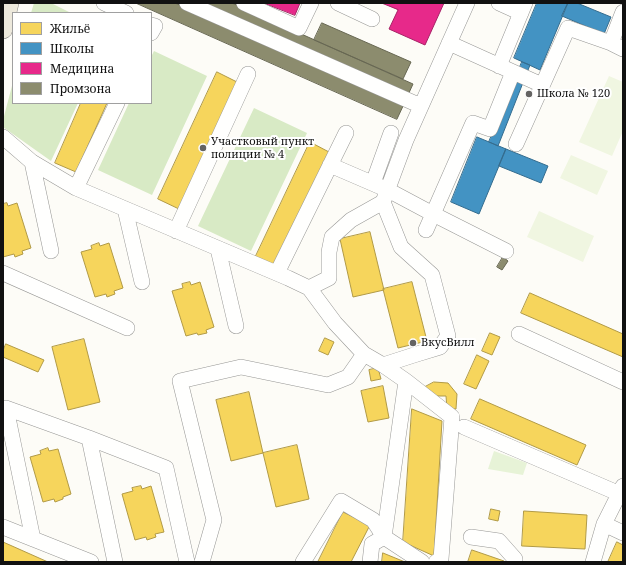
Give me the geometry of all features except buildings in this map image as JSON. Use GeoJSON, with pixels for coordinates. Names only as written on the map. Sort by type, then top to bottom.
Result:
{"type":"FeatureCollection","features":[{"type":"Feature","properties":{"kind":"main road"},"geometry":{"type":"LineString","coordinates":[[3,29],[9,3]]}},
{"type":"Feature","properties":{"kind":"lane"},"geometry":{"type":"LineString","coordinates":[[104,3],[124,12]]}},
{"type":"Feature","properties":{"kind":"lane"},"geometry":{"type":"LineString","coordinates":[[187,3],[421,106]]}},
{"type":"Feature","properties":{"kind":"lane"},"geometry":{"type":"LineString","coordinates":[[244,3],[299,28],[311,3]]}},
{"type":"Feature","properties":{"kind":"lane"},"geometry":{"type":"LineString","coordinates":[[338,3],[372,19]]}},
{"type":"Feature","properties":{"kind":"lane"},"geometry":{"type":"LineString","coordinates":[[310,288],[329,278],[329,252],[332,237],[351,220],[386,196],[406,140],[467,3]]}},
{"type":"Feature","properties":{"kind":"lane"},"geometry":{"type":"LineString","coordinates":[[499,3],[523,8],[499,66]]}},
{"type":"Feature","properties":{"kind":"lane"},"geometry":{"type":"LineString","coordinates":[[516,144],[568,28],[617,46],[623,12]]}},
{"type":"Feature","properties":{"kind":"lane"},"geometry":{"type":"LineString","coordinates":[[449,43],[542,85]]}},
{"type":"Feature","properties":{"kind":"lane"},"geometry":{"type":"LineString","coordinates":[[426,230],[473,123],[490,129],[513,72]]}},
{"type":"Feature","properties":{"kind":"lane"},"geometry":{"type":"LineString","coordinates":[[176,231],[248,74]]}},
{"type":"Feature","properties":{"kind":"lane"},"geometry":{"type":"LineString","coordinates":[[76,188],[117,104]]}},
{"type":"Feature","properties":{"kind":"lane"},"geometry":{"type":"LineString","coordinates":[[277,274],[346,133]]}},
{"type":"Feature","properties":{"kind":"lane"},"geometry":{"type":"LineString","coordinates":[[373,183],[391,133]]}},
{"type":"Feature","properties":{"kind":"lane"},"geometry":{"type":"LineString","coordinates":[[3,137],[32,162],[76,188],[310,288],[335,323],[364,354],[406,381],[452,417],[441,559],[436,562]]}},
{"type":"Feature","properties":{"kind":"lane"},"geometry":{"type":"LineString","coordinates":[[32,162],[51,251]]}},
{"type":"Feature","properties":{"kind":"lane"},"geometry":{"type":"LineString","coordinates":[[330,165],[373,183],[386,196],[433,214],[506,251]]}},
{"type":"Feature","properties":{"kind":"lane"},"geometry":{"type":"LineString","coordinates":[[383,365],[440,347],[448,336],[432,276],[401,247],[386,196]]}},
{"type":"Feature","properties":{"kind":"lane"},"geometry":{"type":"LineString","coordinates":[[125,209],[142,282]]}},
{"type":"Feature","properties":{"kind":"lane"},"geometry":{"type":"LineString","coordinates":[[218,249],[236,326]]}},
{"type":"Feature","properties":{"kind":"lane"},"geometry":{"type":"LineString","coordinates":[[3,273],[127,328]]}},
{"type":"Feature","properties":{"kind":"lane"},"geometry":{"type":"LineString","coordinates":[[519,334],[623,382]]}},
{"type":"Feature","properties":{"kind":"lane"},"geometry":{"type":"LineString","coordinates":[[202,562],[214,520],[180,381],[241,367],[328,385],[348,377],[364,354]]}},
{"type":"Feature","properties":{"kind":"lane"},"geometry":{"type":"LineString","coordinates":[[384,537],[406,381]]}},
{"type":"Feature","properties":{"kind":"lane"},"geometry":{"type":"LineString","coordinates":[[33,539],[6,408],[166,468],[187,562]]}},
{"type":"Feature","properties":{"kind":"lane"},"geometry":{"type":"LineString","coordinates":[[464,427],[621,490],[604,524],[593,562]]}},
{"type":"Feature","properties":{"kind":"lane"},"geometry":{"type":"LineString","coordinates":[[89,438],[115,562]]}},
{"type":"Feature","properties":{"kind":"lane"},"geometry":{"type":"LineString","coordinates":[[303,562],[341,501],[372,520],[384,537],[422,562]]}},
{"type":"Feature","properties":{"kind":"lane"},"geometry":{"type":"LineString","coordinates":[[604,524],[623,533]]}},
{"type":"Feature","properties":{"kind":"lane"},"geometry":{"type":"LineString","coordinates":[[3,527],[91,562]]}},
{"type":"Feature","properties":{"kind":"lane"},"geometry":{"type":"LineString","coordinates":[[370,562],[372,544],[384,537]]}},
{"type":"Feature","properties":{"kind":"lane"},"geometry":{"type":"LineString","coordinates":[[471,537],[499,541],[515,559],[515,562]]}},
{"type":"Feature","properties":{"kind":"green space"},"geometry":{"type":"Polygon","coordinates":[[[34,3],[51,3],[69,12],[31,12],[34,3]]]}},
{"type":"Feature","properties":{"kind":"green space"},"geometry":{"type":"Polygon","coordinates":[[[154,51],[207,76],[152,195],[98,170],[129,104],[152,104],[152,55],[154,51]]]}},
{"type":"Feature","properties":{"kind":"green space"},"geometry":{"type":"Polygon","coordinates":[[[609,76],[623,82],[623,131],[612,156],[579,142],[609,76]]]}},
{"type":"Feature","properties":{"kind":"green space"},"geometry":{"type":"Polygon","coordinates":[[[12,86],[12,104],[78,104],[51,161],[3,127],[3,120],[12,86]]]}},
{"type":"Feature","properties":{"kind":"green space"},"geometry":{"type":"Polygon","coordinates":[[[254,108],[307,133],[251,251],[198,226],[254,108]]]}},
{"type":"Feature","properties":{"kind":"green space"},"geometry":{"type":"Polygon","coordinates":[[[571,155],[608,171],[597,195],[560,178],[571,155]]]}},
{"type":"Feature","properties":{"kind":"green space"},"geometry":{"type":"Polygon","coordinates":[[[539,211],[594,236],[583,262],[527,237],[539,211]]]}},
{"type":"Feature","properties":{"kind":"green space"},"geometry":{"type":"Polygon","coordinates":[[[494,451],[527,463],[523,475],[488,469],[494,451]]]}},
{"type":"Feature","properties":{"kind":"place","name":"Школа № 120"},"geometry":{"type":"Point","coordinates":[529,94]}},
{"type":"Feature","properties":{"kind":"place","name":"Участковый пункт полиции № 4"},"geometry":{"type":"Point","coordinates":[203,148]}},
{"type":"Feature","properties":{"kind":"place","name":"ВкусВилл"},"geometry":{"type":"Point","coordinates":[413,343]}}]}
